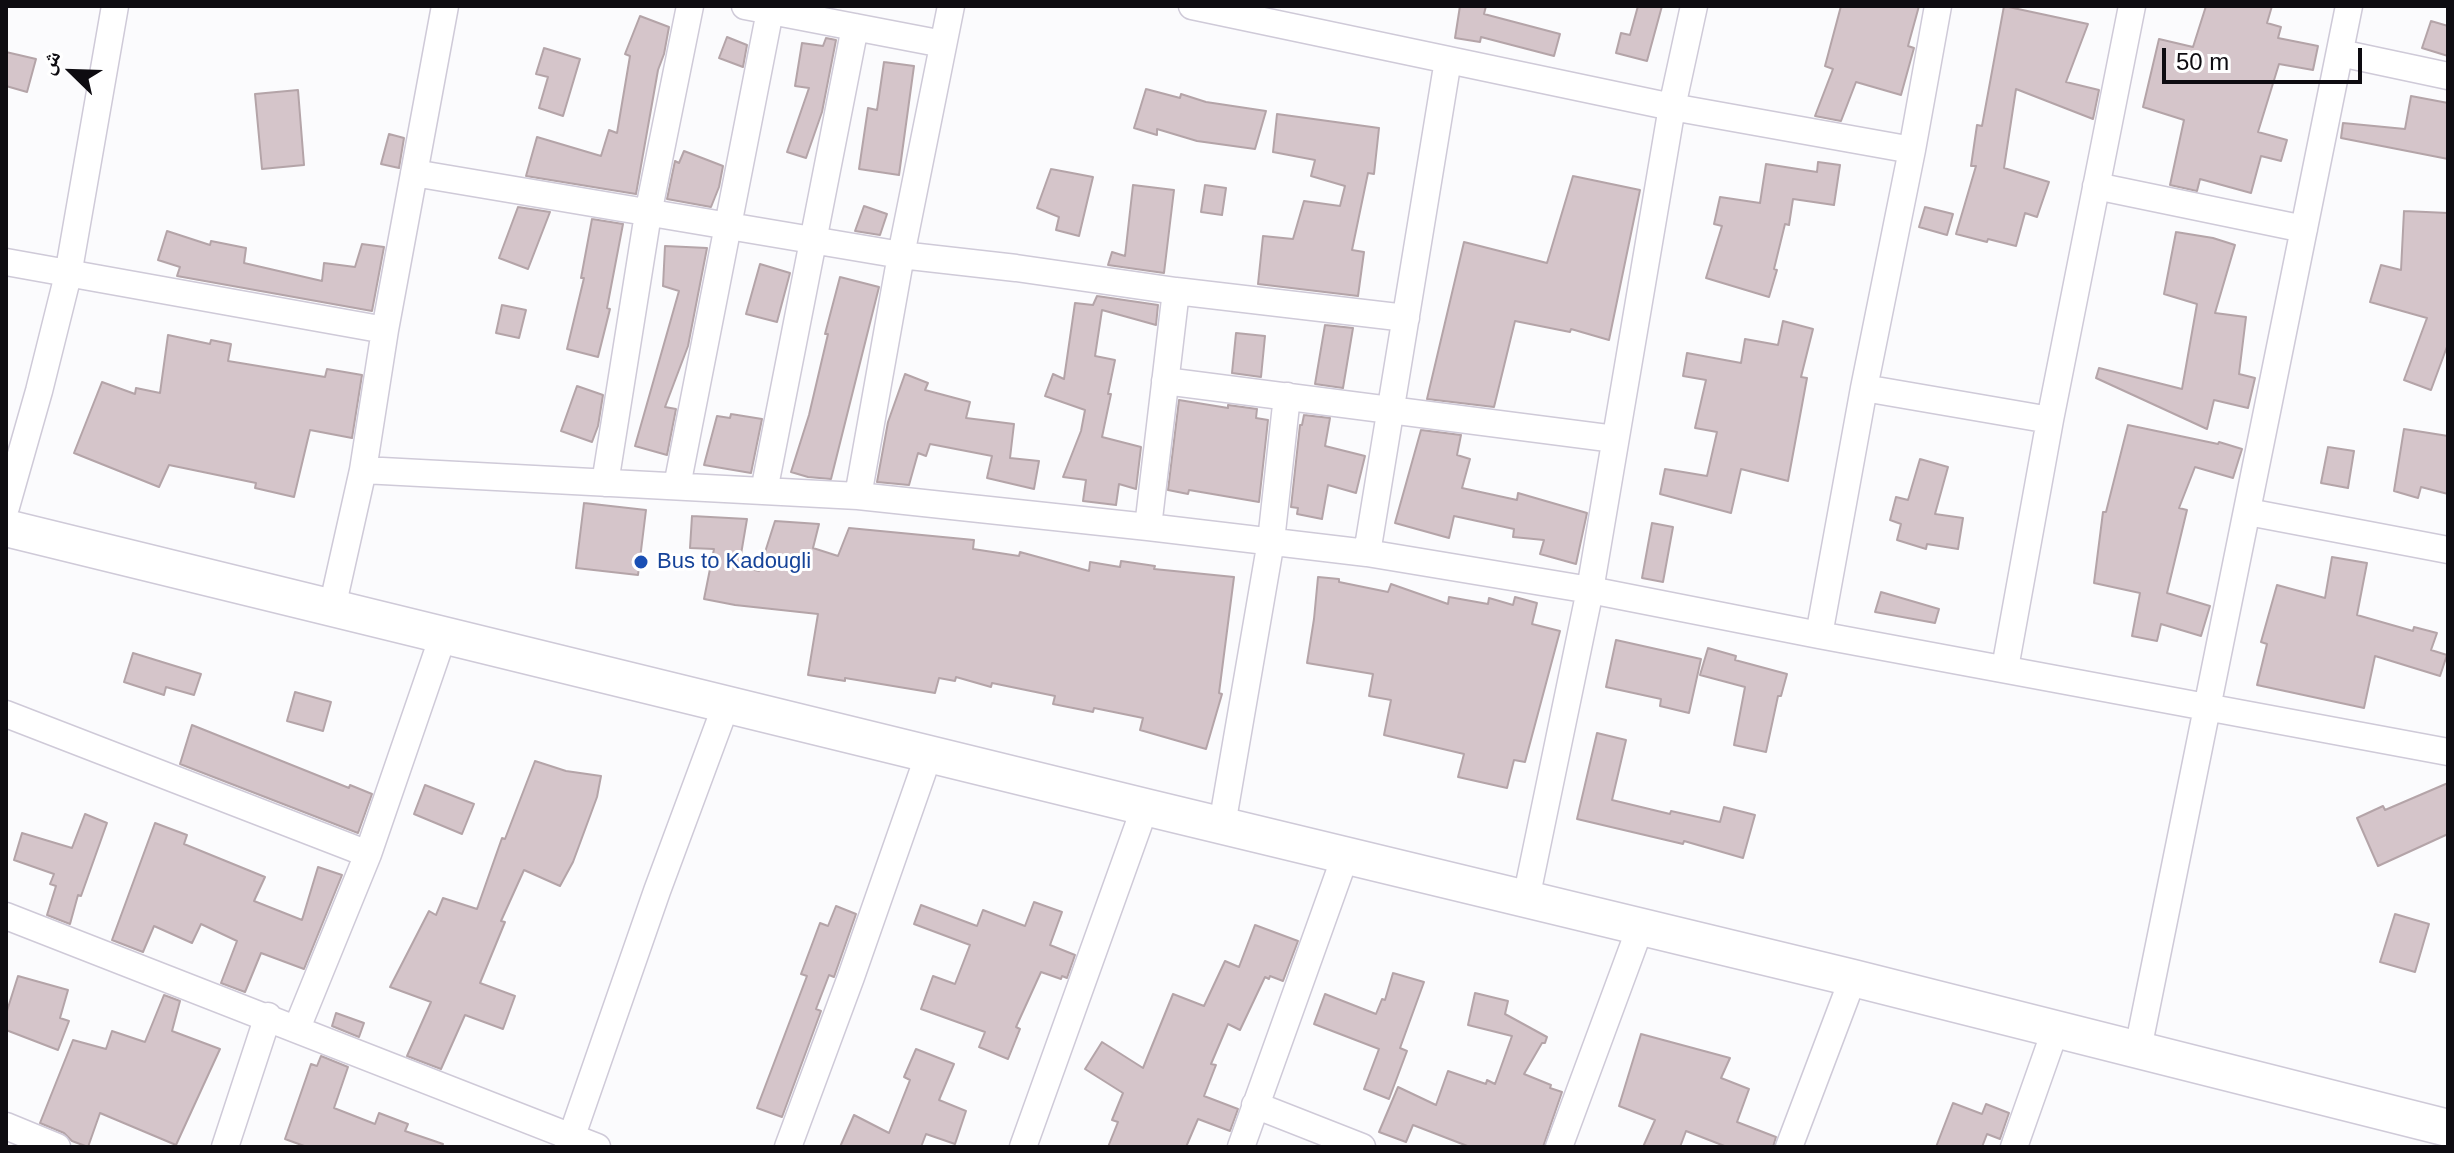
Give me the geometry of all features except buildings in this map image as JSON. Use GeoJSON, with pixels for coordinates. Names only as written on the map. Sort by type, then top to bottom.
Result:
{"type":"FeatureCollection","features":[{"type":"Feature","properties":{"kind":"main road"},"geometry":{"type":"LineString","coordinates":[[6,528],[1853,978],[2448,1128]]}},
{"type":"Feature","properties":{"kind":"street"},"geometry":{"type":"LineString","coordinates":[[6,507],[68,275],[115,6]]}},
{"type":"Feature","properties":{"kind":"street"},"geometry":{"type":"LineString","coordinates":[[332,608],[363,470],[385,330],[445,6]]}},
{"type":"Feature","properties":{"kind":"street"},"geometry":{"type":"LineString","coordinates":[[605,483],[648,214],[690,6]]}},
{"type":"Feature","properties":{"kind":"street"},"geometry":{"type":"LineString","coordinates":[[858,496],[901,255],[951,6]]}},
{"type":"Feature","properties":{"kind":"street"},"geometry":{"type":"LineString","coordinates":[[1192,6],[1672,107],[1912,150]]}},
{"type":"Feature","properties":{"kind":"street"},"geometry":{"type":"LineString","coordinates":[[1526,899],[1590,590],[1672,107],[1694,6]]}},
{"type":"Feature","properties":{"kind":"street"},"geometry":{"type":"LineString","coordinates":[[1819,635],[1938,6]]}},
{"type":"Feature","properties":{"kind":"street"},"geometry":{"type":"LineString","coordinates":[[2005,668],[2050,420],[2132,6]]}},
{"type":"Feature","properties":{"kind":"street"},"geometry":{"type":"LineString","coordinates":[[2138,1049],[2349,6]]}},
{"type":"Feature","properties":{"kind":"street"},"geometry":{"type":"LineString","coordinates":[[677,486],[727,228],[757,8],[943,44]]}},
{"type":"Feature","properties":{"kind":"street"},"geometry":{"type":"LineString","coordinates":[[764,491],[855,27]]}},
{"type":"Feature","properties":{"kind":"street"},"geometry":{"type":"LineString","coordinates":[[2340,53],[2448,76]]}},
{"type":"Feature","properties":{"kind":"street"},"geometry":{"type":"LineString","coordinates":[[1367,553],[1448,60]]}},
{"type":"Feature","properties":{"kind":"street"},"geometry":{"type":"LineString","coordinates":[[414,173],[901,255],[1406,318]]}},
{"type":"Feature","properties":{"kind":"street"},"geometry":{"type":"LineString","coordinates":[[2096,186],[2304,229]]}},
{"type":"Feature","properties":{"kind":"street"},"geometry":{"type":"LineString","coordinates":[[6,262],[385,330]]}},
{"type":"Feature","properties":{"kind":"street"},"geometry":{"type":"LineString","coordinates":[[1148,527],[1176,291]]}},
{"type":"Feature","properties":{"kind":"street"},"geometry":{"type":"LineString","coordinates":[[1165,381],[1615,439]]}},
{"type":"Feature","properties":{"kind":"street"},"geometry":{"type":"LineString","coordinates":[[1864,388],[2050,420]]}},
{"type":"Feature","properties":{"kind":"street"},"geometry":{"type":"LineString","coordinates":[[1222,825],[1271,541],[1287,396]]}},
{"type":"Feature","properties":{"kind":"street"},"geometry":{"type":"LineString","coordinates":[[363,470],[858,496],[1367,553],[1590,590],[2448,752]]}},
{"type":"Feature","properties":{"kind":"street"},"geometry":{"type":"LineString","coordinates":[[2248,512],[2448,550]]}},
{"type":"Feature","properties":{"kind":"street"},"geometry":{"type":"LineString","coordinates":[[297,1028],[368,854],[443,636]]}},
{"type":"Feature","properties":{"kind":"street"},"geometry":{"type":"LineString","coordinates":[[570,1142],[657,891],[726,705]]}},
{"type":"Feature","properties":{"kind":"street"},"geometry":{"type":"LineString","coordinates":[[6,714],[368,854]]}},
{"type":"Feature","properties":{"kind":"street"},"geometry":{"type":"LineString","coordinates":[[788,1147],[929,754]]}},
{"type":"Feature","properties":{"kind":"street"},"geometry":{"type":"LineString","coordinates":[[1023,1147],[1145,807]]}},
{"type":"Feature","properties":{"kind":"street"},"geometry":{"type":"LineString","coordinates":[[1241,1147],[1346,854]]}},
{"type":"Feature","properties":{"kind":"street"},"geometry":{"type":"LineString","coordinates":[[6,916],[268,1016],[570,1142],[597,1147]]}},
{"type":"Feature","properties":{"kind":"street"},"geometry":{"type":"LineString","coordinates":[[1559,1147],[1640,928]]}},
{"type":"Feature","properties":{"kind":"street"},"geometry":{"type":"LineString","coordinates":[[1789,1147],[1853,978]]}},
{"type":"Feature","properties":{"kind":"street"},"geometry":{"type":"LineString","coordinates":[[225,1147],[268,1016]]}},
{"type":"Feature","properties":{"kind":"street"},"geometry":{"type":"LineString","coordinates":[[2014,1147],[2056,1028]]}},
{"type":"Feature","properties":{"kind":"street"},"geometry":{"type":"LineString","coordinates":[[1255,1105],[1362,1147]]}},
{"type":"Feature","properties":{"kind":"street"},"geometry":{"type":"LineString","coordinates":[[6,1126],[57,1147]]}},
{"type":"Feature","properties":{"kind":"place","name":"Bus to Kadougli"},"geometry":{"type":"Point","coordinates":[641,562]}}]}
